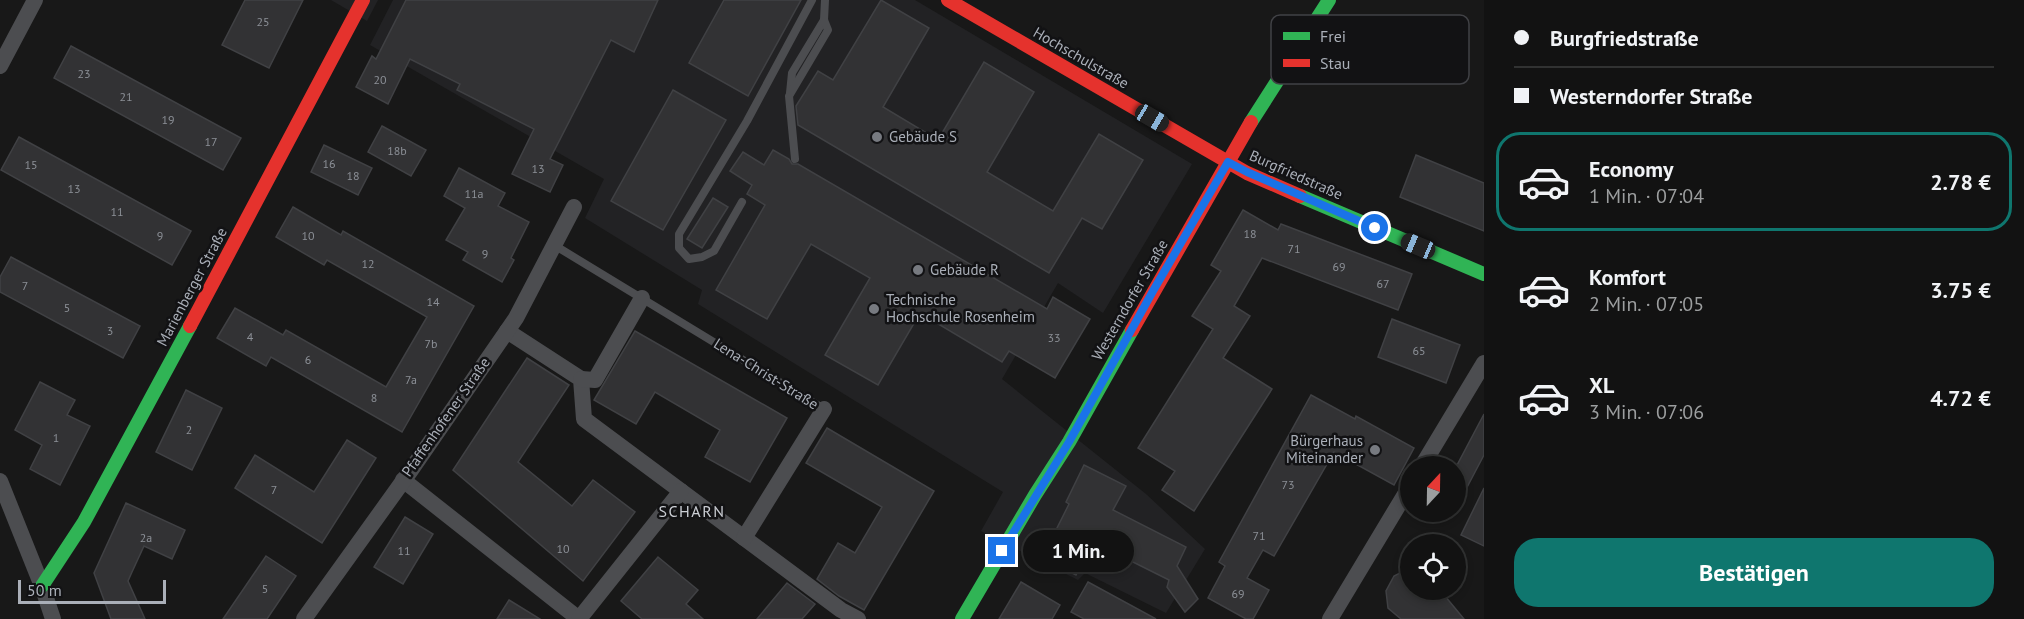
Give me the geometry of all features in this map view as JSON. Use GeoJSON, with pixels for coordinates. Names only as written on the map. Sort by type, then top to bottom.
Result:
{"type":"FeatureCollection","features":[{"type":"Feature","properties":{"kind":"street"},"geometry":{"type":"LineString","coordinates":[[0,66],[34,0]]}},
{"type":"Feature","properties":{"kind":"street","name":"Marienberger Straße"},"geometry":{"type":"LineString","coordinates":[[42,586],[84,522],[363,0]]}},
{"type":"Feature","properties":{"kind":"street","name":"Hochschulstraße"},"geometry":{"type":"LineString","coordinates":[[948,0],[1228,162]]}},
{"type":"Feature","properties":{"kind":"street","name":"Westerndorfer Straße"},"geometry":{"type":"LineString","coordinates":[[1320,15],[1329,0]]}},
{"type":"Feature","properties":{"kind":"street","name":"Westerndorfer Straße"},"geometry":{"type":"LineString","coordinates":[[962,619],[1069,442],[1153,291],[1277,84]]}},
{"type":"Feature","properties":{"kind":"street","name":"Burgfriedstraße"},"geometry":{"type":"LineString","coordinates":[[1228,162],[1385,233],[1484,274]]}},
{"type":"Feature","properties":{"kind":"street","name":"Pfaffenhofener Straße"},"geometry":{"type":"LineString","coordinates":[[304,619],[516,318],[574,207]]}},
{"type":"Feature","properties":{"kind":"street"},"geometry":{"type":"LineString","coordinates":[[507,331],[581,379],[595,380],[642,298]]}},
{"type":"Feature","properties":{"kind":"street"},"geometry":{"type":"LineString","coordinates":[[1428,456],[1484,363]]}},
{"type":"Feature","properties":{"kind":"street"},"geometry":{"type":"LineString","coordinates":[[581,379],[584,419],[744,538],[838,614],[858,619]]}},
{"type":"Feature","properties":{"kind":"street","name":"Lena-Christ-Straße"},"geometry":{"type":"LineString","coordinates":[[744,538],[824,409]]}},
{"type":"Feature","properties":{"kind":"street"},"geometry":{"type":"LineString","coordinates":[[403,480],[574,618],[681,491]]}},
{"type":"Feature","properties":{"kind":"street"},"geometry":{"type":"LineString","coordinates":[[0,481],[53,619]]}},
{"type":"Feature","properties":{"kind":"street"},"geometry":{"type":"LineString","coordinates":[[1330,619],[1400,503]]}},
{"type":"Feature","properties":{"kind":"lane"},"geometry":{"type":"LineString","coordinates":[[742,202],[714,250],[702,257],[689,258],[679,248],[679,234],[747,121],[812,0]]}},
{"type":"Feature","properties":{"kind":"lane"},"geometry":{"type":"LineString","coordinates":[[795,159],[789,96],[828,30],[824,20],[825,0]]}},
{"type":"Feature","properties":{"kind":"lane","name":"Lena-Christ-Straße"},"geometry":{"type":"LineString","coordinates":[[554,244],[824,409]]}},
{"type":"Feature","properties":{"kind":"shaded area"},"geometry":{"type":"Polygon","coordinates":[[[331,0],[378,0],[367,21],[331,0]]]}},
{"type":"Feature","properties":{"kind":"shaded area","name":"Technische Hochschule Rosenheim"},"geometry":{"type":"Polygon","coordinates":[[[393,0],[915,0],[1192,164],[1103,313],[1058,283],[1002,379],[1146,494],[1205,549],[1166,613],[1085,573],[1078,580],[981,531],[1003,492],[698,304],[702,290],[585,218],[604,179],[370,45],[393,0]]]}},
{"type":"Feature","properties":{"kind":"building"},"geometry":{"type":"Polygon","coordinates":[[[245,0],[303,0],[269,68],[222,45],[245,0]]]}},
{"type":"Feature","properties":{"kind":"building"},"geometry":{"type":"Polygon","coordinates":[[[406,0],[658,0],[634,52],[611,40],[550,159],[563,165],[550,192],[512,174],[534,129],[457,90],[460,84],[410,59],[388,104],[356,87],[372,56],[376,59],[406,0]]]}},
{"type":"Feature","properties":{"kind":"building"},"geometry":{"type":"Polygon","coordinates":[[[724,0],[801,0],[748,96],[689,63],[724,0]]]}},
{"type":"Feature","properties":{"kind":"building","name":"Gebäude S"},"geometry":{"type":"Polygon","coordinates":[[[881,0],[929,28],[883,107],[938,140],[984,62],[1034,92],[987,172],[1053,211],[1099,134],[1143,160],[1102,229],[1082,218],[1049,273],[798,125],[796,106],[818,71],[833,80],[881,0]]]}},
{"type":"Feature","properties":{"kind":"building"},"geometry":{"type":"Polygon","coordinates":[[[71,46],[241,138],[223,170],[54,78],[71,46]]]}},
{"type":"Feature","properties":{"kind":"building"},"geometry":{"type":"Polygon","coordinates":[[[673,90],[726,120],[663,230],[611,201],[673,90]]]}},
{"type":"Feature","properties":{"kind":"building"},"geometry":{"type":"Polygon","coordinates":[[[382,126],[426,150],[411,176],[368,152],[382,126]]]}},
{"type":"Feature","properties":{"kind":"building"},"geometry":{"type":"Polygon","coordinates":[[[19,137],[191,231],[172,265],[1,170],[19,137]]]}},
{"type":"Feature","properties":{"kind":"building"},"geometry":{"type":"Polygon","coordinates":[[[324,145],[372,168],[358,195],[311,172],[324,145]]]}},
{"type":"Feature","properties":{"kind":"building","name":"Gebäude R"},"geometry":{"type":"Polygon","coordinates":[[[773,150],[789,159],[792,164],[798,164],[1047,309],[1053,297],[1090,319],[1055,378],[1009,351],[1002,362],[920,313],[878,385],[825,355],[870,278],[811,244],[767,319],[716,290],[765,205],[747,194],[752,185],[730,171],[743,152],[764,165],[773,150]]]}},
{"type":"Feature","properties":{"kind":"building"},"geometry":{"type":"Polygon","coordinates":[[[1416,155],[1484,183],[1484,231],[1400,197],[1416,155]]]}},
{"type":"Feature","properties":{"kind":"building"},"geometry":{"type":"Polygon","coordinates":[[[459,168],[505,193],[498,206],[529,222],[511,258],[514,260],[502,282],[463,260],[468,252],[446,240],[465,208],[444,196],[459,168]]]}},
{"type":"Feature","properties":{"kind":"building"},"geometry":{"type":"Polygon","coordinates":[[[713,198],[728,207],[702,248],[687,239],[713,198]]]}},
{"type":"Feature","properties":{"kind":"building"},"geometry":{"type":"Polygon","coordinates":[[[293,207],[341,235],[343,231],[474,306],[402,432],[271,357],[266,366],[217,338],[235,308],[283,335],[286,330],[386,387],[427,317],[327,260],[324,265],[276,237],[293,207]]]}},
{"type":"Feature","properties":{"kind":"building"},"geometry":{"type":"Polygon","coordinates":[[[1243,210],[1278,230],[1281,224],[1412,274],[1398,310],[1262,258],[1234,306],[1250,316],[1223,358],[1272,389],[1194,511],[1162,490],[1175,471],[1138,448],[1213,329],[1192,316],[1221,271],[1211,265],[1243,210]]]}},
{"type":"Feature","properties":{"kind":"building"},"geometry":{"type":"Polygon","coordinates":[[[11,257],[140,326],[123,358],[0,292],[0,277],[11,257]]]}},
{"type":"Feature","properties":{"kind":"building"},"geometry":{"type":"Polygon","coordinates":[[[1392,319],[1460,345],[1446,383],[1378,357],[1392,319]]]}},
{"type":"Feature","properties":{"kind":"building"},"geometry":{"type":"Polygon","coordinates":[[[635,331],[787,418],[750,482],[705,457],[720,430],[655,392],[636,424],[594,400],[635,331]]]}},
{"type":"Feature","properties":{"kind":"building"},"geometry":{"type":"Polygon","coordinates":[[[527,358],[569,385],[518,462],[572,506],[593,480],[635,512],[583,581],[453,470],[527,358]]]}},
{"type":"Feature","properties":{"kind":"building"},"geometry":{"type":"Polygon","coordinates":[[[40,382],[75,400],[67,415],[90,426],[60,485],[30,469],[42,445],[15,430],[40,382]]]}},
{"type":"Feature","properties":{"kind":"building"},"geometry":{"type":"Polygon","coordinates":[[[186,390],[222,408],[192,470],[156,452],[186,390]]]}},
{"type":"Feature","properties":{"kind":"building"},"geometry":{"type":"Polygon","coordinates":[[[1311,395],[1355,419],[1356,416],[1414,448],[1410,456],[1400,456],[1400,474],[1394,485],[1334,452],[1274,556],[1263,550],[1247,578],[1269,590],[1253,619],[1246,619],[1208,598],[1225,566],[1219,562],[1311,395]]]}},
{"type":"Feature","properties":{"kind":"building"},"geometry":{"type":"Polygon","coordinates":[[[1484,414],[1484,455],[1466,489],[1466,456],[1462,456],[1484,414]]]}},
{"type":"Feature","properties":{"kind":"building"},"geometry":{"type":"Polygon","coordinates":[[[827,428],[934,491],[864,610],[839,596],[817,579],[838,543],[855,553],[882,507],[806,463],[827,428]]]}},
{"type":"Feature","properties":{"kind":"building"},"geometry":{"type":"Polygon","coordinates":[[[347,440],[376,458],[322,543],[235,488],[255,455],[314,492],[347,440]]]}},
{"type":"Feature","properties":{"kind":"building"},"geometry":{"type":"Polygon","coordinates":[[[1084,465],[1126,486],[1113,510],[1186,547],[1177,566],[1198,599],[1185,612],[1167,587],[1169,580],[1093,542],[1076,575],[1042,558],[1069,504],[1066,502],[1084,465]]]}},
{"type":"Feature","properties":{"kind":"building"},"geometry":{"type":"Polygon","coordinates":[[[1484,488],[1484,546],[1466,537],[1466,534],[1461,534],[1484,488]]]}},
{"type":"Feature","properties":{"kind":"building"},"geometry":{"type":"Polygon","coordinates":[[[126,503],[185,530],[172,559],[144,546],[132,572],[128,581],[145,619],[111,619],[94,573],[126,503]]]}},
{"type":"Feature","properties":{"kind":"building"},"geometry":{"type":"Polygon","coordinates":[[[405,517],[433,534],[403,584],[374,567],[405,517]]]}},
{"type":"Feature","properties":{"kind":"building"},"geometry":{"type":"Polygon","coordinates":[[[266,556],[296,576],[267,619],[223,619],[266,556]]]}},
{"type":"Feature","properties":{"kind":"building"},"geometry":{"type":"Polygon","coordinates":[[[658,557],[698,590],[686,604],[703,619],[642,619],[621,601],[658,557]]]}},
{"type":"Feature","properties":{"kind":"building"},"geometry":{"type":"Polygon","coordinates":[[[1400,573],[1400,600],[1448,600],[1464,619],[1401,619],[1388,608],[1386,591],[1394,576],[1400,573]]]}},
{"type":"Feature","properties":{"kind":"building"},"geometry":{"type":"Polygon","coordinates":[[[1021,582],[1060,605],[1052,619],[999,619],[1021,582]]]}},
{"type":"Feature","properties":{"kind":"building"},"geometry":{"type":"Polygon","coordinates":[[[1088,582],[1156,619],[1084,619],[1071,612],[1088,582]]]}},
{"type":"Feature","properties":{"kind":"building"},"geometry":{"type":"Polygon","coordinates":[[[787,583],[815,604],[802,619],[757,619],[787,583]]]}},
{"type":"Feature","properties":{"kind":"building"},"geometry":{"type":"Polygon","coordinates":[[[509,600],[540,619],[497,619],[509,600]]]}},
{"type":"Feature","properties":{"kind":"traffic: fast"},"geometry":{"type":"LineString","coordinates":[[1319,15],[1329,0]]}},
{"type":"Feature","properties":{"kind":"traffic: fast"},"geometry":{"type":"LineString","coordinates":[[1251,122],[1275,84]]}},
{"type":"Feature","properties":{"kind":"traffic: fast"},"geometry":{"type":"LineString","coordinates":[[1300,196],[1484,274]]}},
{"type":"Feature","properties":{"kind":"traffic: fast"},"geometry":{"type":"LineString","coordinates":[[42,586],[84,522],[190,326]]}},
{"type":"Feature","properties":{"kind":"traffic: fast"},"geometry":{"type":"LineString","coordinates":[[962,619],[1069,442],[1132,330]]}},
{"type":"Feature","properties":{"kind":"traffic: jam"},"geometry":{"type":"LineString","coordinates":[[190,326],[363,0]]}},
{"type":"Feature","properties":{"kind":"traffic: jam"},"geometry":{"type":"LineString","coordinates":[[948,0],[1247,173],[1300,196]]}},
{"type":"Feature","properties":{"kind":"traffic: jam"},"geometry":{"type":"LineString","coordinates":[[1132,330],[1251,122]]}},
{"type":"Feature","properties":{"kind":"place","name":"Gebäude S"},"geometry":{"type":"Point","coordinates":[877,137]}},
{"type":"Feature","properties":{"kind":"place","name":"Gebäude R"},"geometry":{"type":"Point","coordinates":[918,270]}},
{"type":"Feature","properties":{"kind":"place","name":"Technische Hochschule Rosenheim"},"geometry":{"type":"Point","coordinates":[874,309]}},
{"type":"Feature","properties":{"kind":"place","name":"Bürgerhaus Miteinander"},"geometry":{"type":"Point","coordinates":[1375,450]}},
{"type":"Feature","properties":{"kind":"district","name":"SCHARN"},"geometry":{"type":"Point","coordinates":[692,511]}},
{"type":"Feature","properties":{"kind":"route"},"geometry":{"type":"LineString","coordinates":[[1002,551],[1069,442],[1228,162],[1375,228]]}}]}
